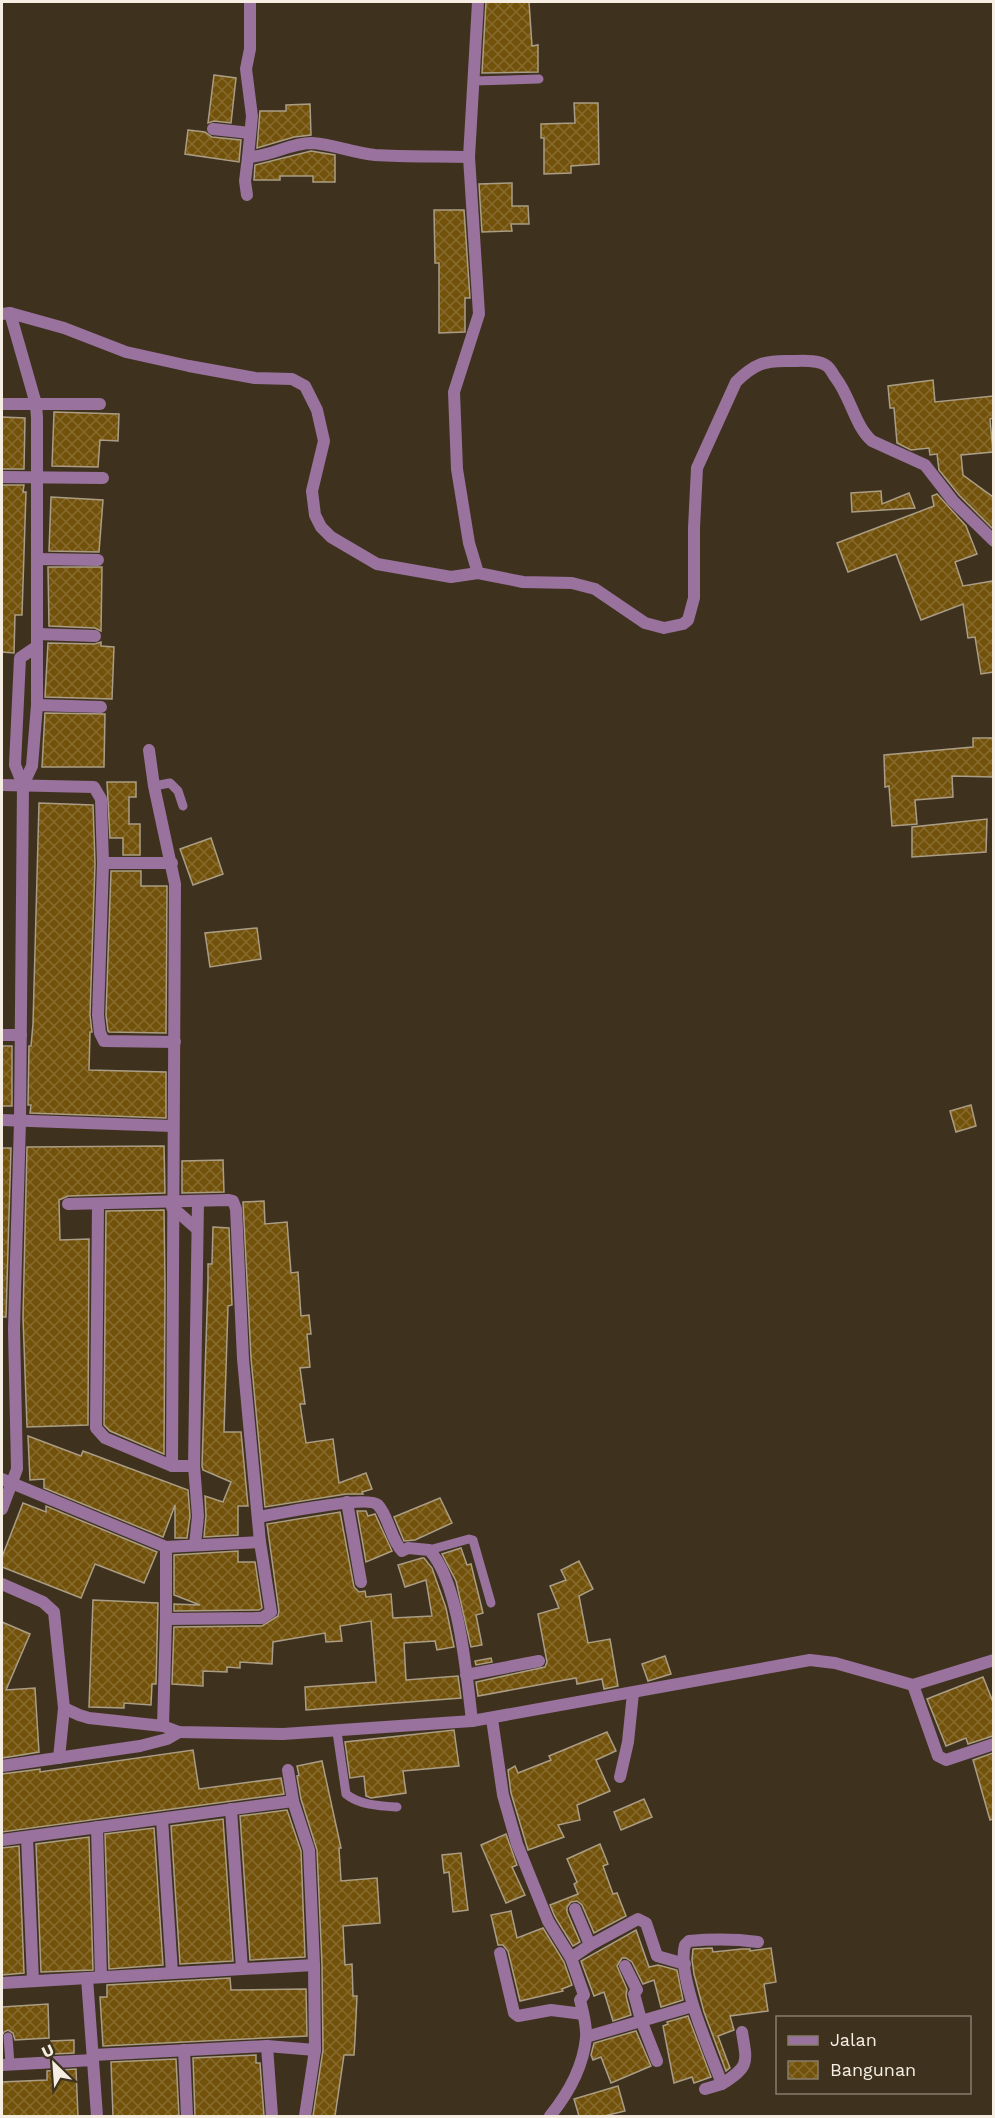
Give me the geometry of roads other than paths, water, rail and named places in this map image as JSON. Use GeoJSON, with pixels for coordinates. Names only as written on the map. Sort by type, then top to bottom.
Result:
{"type":"FeatureCollection","features":[{"type":"Feature","properties":{"kind":"street"},"geometry":{"type":"LineString","coordinates":[[247,195],[245,181],[252,116],[246,69],[250,49],[250,2]]}},
{"type":"Feature","properties":{"kind":"street"},"geometry":{"type":"LineString","coordinates":[[478,2],[469,157],[479,314],[454,392],[457,469],[470,543],[478,573]]}},
{"type":"Feature","properties":{"kind":"street"},"geometry":{"type":"LineString","coordinates":[[213,129],[250,133]]}},
{"type":"Feature","properties":{"kind":"street"},"geometry":{"type":"LineString","coordinates":[[248,157],[259,157],[308,143],[330,144],[348,151],[376,155],[469,157]]}},
{"type":"Feature","properties":{"kind":"street"},"geometry":{"type":"LineString","coordinates":[[6,314],[64,328],[126,352],[255,378],[292,380],[305,386],[317,410],[324,441],[314,480],[313,504],[321,527],[331,537],[377,564],[451,577],[478,573],[523,582],[572,583],[595,589],[645,623],[664,628],[683,624],[688,620],[694,598],[697,468],[719,423],[727,400],[736,382],[745,372],[760,363],[810,361],[826,366],[841,385],[866,436],[872,441],[925,465],[953,501],[993,541]]}},
{"type":"Feature","properties":{"kind":"street"},"geometry":{"type":"LineString","coordinates":[[6,314],[36,404],[38,478],[36,705],[32,766],[23,785]]}},
{"type":"Feature","properties":{"kind":"street"},"geometry":{"type":"LineString","coordinates":[[2,404],[100,404]]}},
{"type":"Feature","properties":{"kind":"street"},"geometry":{"type":"LineString","coordinates":[[2,477],[103,478]]}},
{"type":"Feature","properties":{"kind":"street"},"geometry":{"type":"LineString","coordinates":[[38,558],[98,560]]}},
{"type":"Feature","properties":{"kind":"street"},"geometry":{"type":"LineString","coordinates":[[2,1509],[7,1481],[16,1469],[14,1329],[20,1121],[23,785],[15,765],[20,658],[37,640],[95,636]]}},
{"type":"Feature","properties":{"kind":"street"},"geometry":{"type":"LineString","coordinates":[[36,705],[101,707]]}},
{"type":"Feature","properties":{"kind":"street"},"geometry":{"type":"LineString","coordinates":[[148,750],[175,884],[172,1466]]}},
{"type":"Feature","properties":{"kind":"street"},"geometry":{"type":"LineString","coordinates":[[2,785],[94,787],[101,799],[103,863],[98,1015],[101,1037],[104,1041],[175,1042]]}},
{"type":"Feature","properties":{"kind":"street"},"geometry":{"type":"LineString","coordinates":[[103,863],[172,863]]}},
{"type":"Feature","properties":{"kind":"street"},"geometry":{"type":"LineString","coordinates":[[2,1035],[21,1035]]}},
{"type":"Feature","properties":{"kind":"street"},"geometry":{"type":"LineString","coordinates":[[2,1120],[172,1126]]}},
{"type":"Feature","properties":{"kind":"street"},"geometry":{"type":"LineString","coordinates":[[68,1204],[172,1204],[229,1200],[233,1202],[236,1209],[243,1359],[260,1542],[271,1612],[262,1618],[166,1619]]}},
{"type":"Feature","properties":{"kind":"street"},"geometry":{"type":"LineString","coordinates":[[195,1545],[198,1516],[194,1466],[198,1202]]}},
{"type":"Feature","properties":{"kind":"street"},"geometry":{"type":"LineString","coordinates":[[98,1204],[96,1428],[105,1438],[172,1466],[194,1466]]}},
{"type":"Feature","properties":{"kind":"street"},"geometry":{"type":"LineString","coordinates":[[172,1204],[197,1229]]}},
{"type":"Feature","properties":{"kind":"street"},"geometry":{"type":"LineString","coordinates":[[7,1481],[166,1547],[260,1542]]}},
{"type":"Feature","properties":{"kind":"street"},"geometry":{"type":"LineString","coordinates":[[258,1517],[347,1502],[374,1502],[380,1506],[388,1528],[402,1551],[408,1548],[429,1550],[440,1564],[460,1632],[472,1721]]}},
{"type":"Feature","properties":{"kind":"street"},"geometry":{"type":"LineString","coordinates":[[347,1502],[361,1582]]}},
{"type":"Feature","properties":{"kind":"street"},"geometry":{"type":"LineString","coordinates":[[163,1726],[166,1547]]}},
{"type":"Feature","properties":{"kind":"street"},"geometry":{"type":"LineString","coordinates":[[2,1584],[43,1602],[54,1612],[64,1708],[59,1758]]}},
{"type":"Feature","properties":{"kind":"street"},"geometry":{"type":"LineString","coordinates":[[64,1708],[89,1718],[163,1726],[178,1732],[283,1734],[337,1732],[492,1719],[810,1660],[823,1660],[913,1685],[993,1660]]}},
{"type":"Feature","properties":{"kind":"street"},"geometry":{"type":"LineString","coordinates":[[466,1675],[538,1661]]}},
{"type":"Feature","properties":{"kind":"street"},"geometry":{"type":"LineString","coordinates":[[913,1685],[938,1756],[946,1760],[993,1744]]}},
{"type":"Feature","properties":{"kind":"street"},"geometry":{"type":"LineString","coordinates":[[620,1777],[628,1742],[633,1692]]}},
{"type":"Feature","properties":{"kind":"street"},"geometry":{"type":"LineString","coordinates":[[492,1719],[503,1795],[516,1844],[548,1921],[571,1958],[584,1995],[580,2000],[586,2037],[578,2072],[562,2101],[550,2116]]}},
{"type":"Feature","properties":{"kind":"street"},"geometry":{"type":"LineString","coordinates":[[2,1766],[141,1746],[167,1739],[178,1732]]}},
{"type":"Feature","properties":{"kind":"street"},"geometry":{"type":"LineString","coordinates":[[288,1770],[293,1801],[309,1850],[315,2050],[304,2116]]}},
{"type":"Feature","properties":{"kind":"street"},"geometry":{"type":"LineString","coordinates":[[2,1840],[293,1801]]}},
{"type":"Feature","properties":{"kind":"street"},"geometry":{"type":"LineString","coordinates":[[231,1809],[242,1969]]}},
{"type":"Feature","properties":{"kind":"street"},"geometry":{"type":"LineString","coordinates":[[162,1818],[172,1973]]}},
{"type":"Feature","properties":{"kind":"street"},"geometry":{"type":"LineString","coordinates":[[97,1827],[101,1977]]}},
{"type":"Feature","properties":{"kind":"street"},"geometry":{"type":"LineString","coordinates":[[27,1837],[33,1981]]}},
{"type":"Feature","properties":{"kind":"street"},"geometry":{"type":"LineString","coordinates":[[575,1909],[590,1944]]}},
{"type":"Feature","properties":{"kind":"street"},"geometry":{"type":"LineString","coordinates":[[571,1958],[590,1944],[632,1921],[643,1920],[657,1956],[685,1964]]}},
{"type":"Feature","properties":{"kind":"street"},"geometry":{"type":"LineString","coordinates":[[723,2084],[693,2006],[683,1950],[689,1941],[732,1939],[758,1942]]}},
{"type":"Feature","properties":{"kind":"street"},"geometry":{"type":"LineString","coordinates":[[500,1953],[514,2013],[518,2016],[551,2010],[583,2014]]}},
{"type":"Feature","properties":{"kind":"street"},"geometry":{"type":"LineString","coordinates":[[2,1983],[314,1965]]}},
{"type":"Feature","properties":{"kind":"street"},"geometry":{"type":"LineString","coordinates":[[625,1966],[637,1990],[634,1994],[641,2020],[657,2061]]}},
{"type":"Feature","properties":{"kind":"street"},"geometry":{"type":"LineString","coordinates":[[87,1978],[97,2116]]}},
{"type":"Feature","properties":{"kind":"street"},"geometry":{"type":"LineString","coordinates":[[586,2037],[693,2006]]}},
{"type":"Feature","properties":{"kind":"street"},"geometry":{"type":"LineString","coordinates":[[705,2089],[723,2084],[739,2073],[745,2064],[742,2032]]}},
{"type":"Feature","properties":{"kind":"street"},"geometry":{"type":"LineString","coordinates":[[6,2065],[184,2050],[267,2046],[315,2050]]}},
{"type":"Feature","properties":{"kind":"street"},"geometry":{"type":"LineString","coordinates":[[267,2046],[272,2116]]}},
{"type":"Feature","properties":{"kind":"street"},"geometry":{"type":"LineString","coordinates":[[184,2050],[187,2116]]}},
{"type":"Feature","properties":{"kind":"lane"},"geometry":{"type":"LineString","coordinates":[[472,81],[539,79]]}},
{"type":"Feature","properties":{"kind":"lane"},"geometry":{"type":"LineString","coordinates":[[154,786],[170,783],[178,791],[183,806]]}},
{"type":"Feature","properties":{"kind":"lane"},"geometry":{"type":"LineString","coordinates":[[429,1550],[469,1539],[473,1540],[491,1603]]}},
{"type":"Feature","properties":{"kind":"lane"},"geometry":{"type":"LineString","coordinates":[[337,1732],[346,1794],[355,1800],[380,1806],[397,1807]]}},
{"type":"Feature","properties":{"kind":"lane"},"geometry":{"type":"LineString","coordinates":[[6,2065],[8,2037]]}}]}
